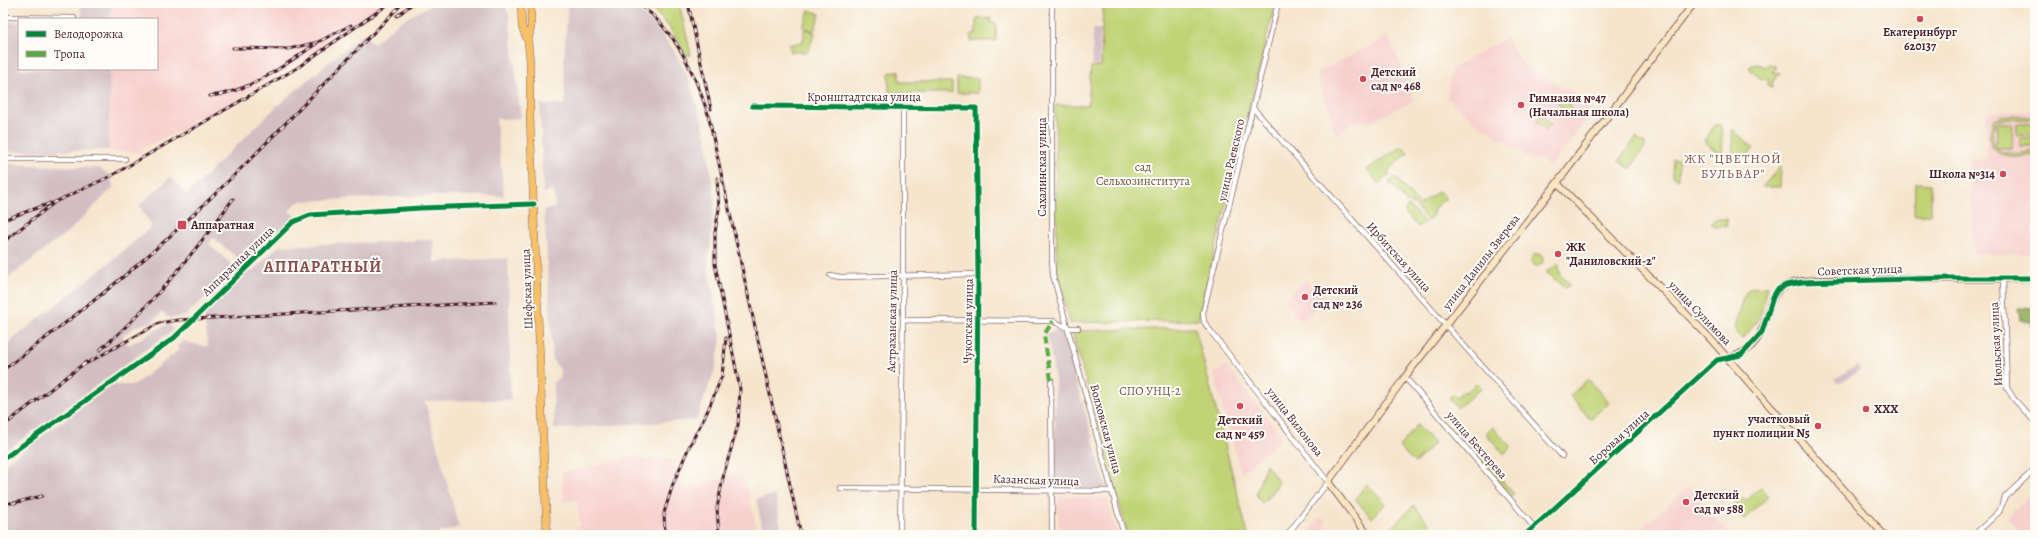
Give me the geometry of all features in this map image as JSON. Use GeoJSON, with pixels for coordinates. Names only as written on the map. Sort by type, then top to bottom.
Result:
{"type":"FeatureCollection","features":[{"type":"Feature","properties":{"kind":"main road"},"geometry":{"type":"LineString","coordinates":[[521,3],[522,27],[528,42]]}},
{"type":"Feature","properties":{"kind":"main road"},"geometry":{"type":"LineString","coordinates":[[528,42],[531,27],[531,3]]}},
{"type":"Feature","properties":{"kind":"main road","name":"Шефская улица"},"geometry":{"type":"LineString","coordinates":[[528,42],[547,533]]}},
{"type":"Feature","properties":{"kind":"street","name":"Сахалинская улица"},"geometry":{"type":"LineString","coordinates":[[1052,3],[1052,259],[1053,275],[1068,328]]}},
{"type":"Feature","properties":{"kind":"street","name":"улица Раевского"},"geometry":{"type":"LineString","coordinates":[[1204,322],[1203,313],[1206,296],[1278,3]]}},
{"type":"Feature","properties":{"kind":"street","name":"улица Данилы Зверева"},"geometry":{"type":"LineString","coordinates":[[1287,535],[1405,377],[1557,183],[1694,3]]}},
{"type":"Feature","properties":{"kind":"street"},"geometry":{"type":"LineString","coordinates":[[3,17],[74,18]]}},
{"type":"Feature","properties":{"kind":"street","name":"Кронштадтская улица"},"geometry":{"type":"LineString","coordinates":[[752,106],[976,108]]}},
{"type":"Feature","properties":{"kind":"street","name":"Астраханская улица"},"geometry":{"type":"LineString","coordinates":[[900,535],[903,320],[903,108]]}},
{"type":"Feature","properties":{"kind":"street","name":"Чукотская улица"},"geometry":{"type":"LineString","coordinates":[[976,108],[978,274],[976,535]]}},
{"type":"Feature","properties":{"kind":"street","name":"Ирбитская улица"},"geometry":{"type":"LineString","coordinates":[[1253,108],[1562,456]]}},
{"type":"Feature","properties":{"kind":"street"},"geometry":{"type":"LineString","coordinates":[[3,159],[125,159]]}},
{"type":"Feature","properties":{"kind":"street","name":"улица Сулимова"},"geometry":{"type":"LineString","coordinates":[[1557,183],[1682,309],[1728,358],[1884,535]]}},
{"type":"Feature","properties":{"kind":"street","name":"Аппаратная улица"},"geometry":{"type":"LineString","coordinates":[[3,460],[174,338],[293,222],[302,217],[310,215],[421,208],[534,204]]}},
{"type":"Feature","properties":{"kind":"street"},"geometry":{"type":"LineString","coordinates":[[830,275],[840,277],[903,274],[978,274]]}},
{"type":"Feature","properties":{"kind":"street","name":"Июльская улица"},"geometry":{"type":"LineString","coordinates":[[2003,278],[2007,388],[2014,400],[2035,422]]}},
{"type":"Feature","properties":{"kind":"street","name":"Советская улица"},"geometry":{"type":"LineString","coordinates":[[1728,358],[1741,355],[1755,341],[1764,327],[1775,293],[1779,288],[1789,284],[1802,282],[1864,280],[2035,278]]}},
{"type":"Feature","properties":{"kind":"street"},"geometry":{"type":"LineString","coordinates":[[903,320],[1053,321],[1068,328],[1078,328]]}},
{"type":"Feature","properties":{"kind":"street","name":"улица Вилонова"},"geometry":{"type":"LineString","coordinates":[[1204,322],[1368,535]]}},
{"type":"Feature","properties":{"kind":"street","name":"Волховская улица"},"geometry":{"type":"LineString","coordinates":[[1068,328],[1124,535]]}},
{"type":"Feature","properties":{"kind":"street","name":"Боровая улица"},"geometry":{"type":"LineString","coordinates":[[1525,535],[1717,360],[1728,358]]}},
{"type":"Feature","properties":{"kind":"street","name":"улица Бехтерева"},"geometry":{"type":"LineString","coordinates":[[1405,377],[1534,527]]}},
{"type":"Feature","properties":{"kind":"street"},"geometry":{"type":"LineString","coordinates":[[1051,380],[1052,535]]}},
{"type":"Feature","properties":{"kind":"street"},"geometry":{"type":"LineString","coordinates":[[1974,535],[1999,512],[2005,496],[2035,469]]}},
{"type":"Feature","properties":{"kind":"street","name":"Казанская улица"},"geometry":{"type":"LineString","coordinates":[[840,488],[900,490],[976,488],[1051,491],[1112,490]]}},
{"type":"Feature","properties":{"kind":"street"},"geometry":{"type":"LineString","coordinates":[[528,535],[547,533]]}},
{"type":"Feature","properties":{"kind":"shaded area"},"geometry":{"type":"Polygon","coordinates":[[[81,3],[111,3],[111,18],[82,18],[81,3]]]}},
{"type":"Feature","properties":{"kind":"shaded area"},"geometry":{"type":"Polygon","coordinates":[[[111,3],[384,3],[312,54],[242,96],[210,113],[191,120],[191,126],[145,147],[139,153],[108,150],[110,70],[158,70],[158,18],[111,18],[111,3]]]}},
{"type":"Feature","properties":{"kind":"shaded area"},"geometry":{"type":"Polygon","coordinates":[[[435,3],[504,3],[509,15],[521,118],[496,119],[504,196],[420,196],[301,201],[295,204],[289,211],[295,216],[252,256],[240,260],[213,238],[209,244],[236,269],[185,316],[169,318],[162,312],[153,322],[136,326],[122,336],[129,345],[169,323],[173,330],[3,453],[3,347],[114,259],[152,226],[139,206],[171,177],[186,195],[277,106],[364,33],[373,44],[401,21],[435,3]]]}},
{"type":"Feature","properties":{"kind":"shaded area"},"geometry":{"type":"Polygon","coordinates":[[[568,3],[629,3],[634,6],[656,27],[674,51],[687,75],[697,105],[706,136],[715,202],[708,266],[721,338],[716,367],[696,420],[554,429],[553,383],[560,376],[560,369],[553,361],[544,209],[555,208],[554,190],[547,191],[543,194],[540,105],[565,104],[564,58],[568,3]]]}},
{"type":"Feature","properties":{"kind":"shaded area"},"geometry":{"type":"Polygon","coordinates":[[[3,22],[18,22],[18,70],[110,70],[108,150],[3,152],[3,22]]]}},
{"type":"Feature","properties":{"kind":"shaded area"},"geometry":{"type":"Polygon","coordinates":[[[1093,29],[1101,29],[1099,65],[1092,65],[1093,29]]]}},
{"type":"Feature","properties":{"kind":"shaded area","name":"Детский сад № 468"},"geometry":{"type":"Polygon","coordinates":[[[1388,37],[1412,86],[1413,101],[1374,120],[1353,122],[1338,134],[1332,127],[1331,114],[1321,91],[1316,73],[1388,37]]]}},
{"type":"Feature","properties":{"kind":"shaded area","name":"Гимназия №47 (Начальная школа)"},"geometry":{"type":"Polygon","coordinates":[[[1506,38],[1525,67],[1576,94],[1593,112],[1550,167],[1539,158],[1532,160],[1475,122],[1447,98],[1451,69],[1506,38]]]}},
{"type":"Feature","properties":{"kind":"shaded area","name":"Школа №314"},"geometry":{"type":"Polygon","coordinates":[[[2035,111],[2035,254],[1973,254],[1970,159],[1987,158],[1986,112],[2035,111]]]}},
{"type":"Feature","properties":{"kind":"shaded area"},"geometry":{"type":"Polygon","coordinates":[[[3,164],[99,168],[111,176],[113,188],[70,230],[3,282],[3,164]]]}},
{"type":"Feature","properties":{"kind":"shaded area"},"geometry":{"type":"Polygon","coordinates":[[[434,240],[434,262],[508,258],[511,400],[425,401],[459,527],[433,535],[8,535],[3,520],[3,465],[112,385],[134,385],[179,350],[177,347],[182,341],[208,347],[204,316],[249,271],[252,272],[279,246],[434,240]]]}},
{"type":"Feature","properties":{"kind":"shaded area","name":"Детский сад № 236"},"geometry":{"type":"Polygon","coordinates":[[[1306,279],[1325,300],[1301,321],[1284,300],[1306,279]]]}},
{"type":"Feature","properties":{"kind":"shaded area"},"geometry":{"type":"Polygon","coordinates":[[[1061,328],[1107,489],[1055,488],[1055,379],[1047,335],[1061,328]]]}},
{"type":"Feature","properties":{"kind":"shaded area","name":"Детский сад № 459"},"geometry":{"type":"Polygon","coordinates":[[[1226,365],[1283,438],[1241,473],[1214,374],[1226,365]]]}},
{"type":"Feature","properties":{"kind":"shaded area"},"geometry":{"type":"Polygon","coordinates":[[[1857,365],[1860,370],[1838,384],[1835,379],[1857,365]]]}},
{"type":"Feature","properties":{"kind":"shaded area"},"geometry":{"type":"Polygon","coordinates":[[[638,456],[639,459],[672,460],[683,492],[741,471],[748,491],[758,535],[577,535],[576,527],[580,526],[577,500],[563,502],[562,473],[638,456]]]}},
{"type":"Feature","properties":{"kind":"shaded area","name":"Детский сад № 588"},"geometry":{"type":"Polygon","coordinates":[[[1688,487],[1731,535],[1634,535],[1688,487]]]}},
{"type":"Feature","properties":{"kind":"shaded area"},"geometry":{"type":"Polygon","coordinates":[[[2031,493],[2035,497],[2035,535],[2024,535],[2007,518],[2031,493]]]}},
{"type":"Feature","properties":{"kind":"shaded area"},"geometry":{"type":"Polygon","coordinates":[[[775,495],[783,535],[764,535],[756,499],[775,495]]]}},
{"type":"Feature","properties":{"kind":"shaded area"},"geometry":{"type":"Polygon","coordinates":[[[1057,496],[1107,498],[1117,535],[1059,535],[1057,496]]]}},
{"type":"Feature","properties":{"kind":"shaded area"},"geometry":{"type":"Polygon","coordinates":[[[1320,517],[1326,520],[1324,527],[1344,533],[1343,535],[1306,535],[1320,517]]]}},
{"type":"Feature","properties":{"kind":"green space"},"geometry":{"type":"Polygon","coordinates":[[[648,3],[679,3],[691,55],[686,55],[669,27],[648,3]]]}},
{"type":"Feature","properties":{"kind":"green space","name":"сад Сельхозинститута"},"geometry":{"type":"Polygon","coordinates":[[[1103,3],[1275,3],[1198,320],[1070,323],[1057,275],[1055,105],[1088,105],[1091,67],[1101,66],[1103,3]]]}},
{"type":"Feature","properties":{"kind":"green space"},"geometry":{"type":"Polygon","coordinates":[[[809,10],[820,14],[814,31],[803,27],[809,10]]]}},
{"type":"Feature","properties":{"kind":"green space"},"geometry":{"type":"Polygon","coordinates":[[[991,18],[991,23],[996,23],[996,41],[971,41],[971,34],[976,34],[976,19],[991,18]]]}},
{"type":"Feature","properties":{"kind":"green space"},"geometry":{"type":"Polygon","coordinates":[[[806,29],[815,33],[808,52],[791,52],[789,45],[802,42],[804,30],[806,29]]]}},
{"type":"Feature","properties":{"kind":"green space"},"geometry":{"type":"Polygon","coordinates":[[[1758,64],[1766,67],[1768,64],[1774,65],[1776,69],[1772,72],[1780,73],[1774,81],[1772,81],[1773,87],[1768,85],[1768,79],[1761,79],[1749,68],[1751,65],[1758,64]]]}},
{"type":"Feature","properties":{"kind":"green space"},"geometry":{"type":"Polygon","coordinates":[[[899,70],[899,82],[952,82],[952,93],[889,93],[889,73],[899,70]]]}},
{"type":"Feature","properties":{"kind":"green space"},"geometry":{"type":"Polygon","coordinates":[[[957,78],[978,78],[978,93],[957,93],[957,78]]]}},
{"type":"Feature","properties":{"kind":"green space"},"geometry":{"type":"Polygon","coordinates":[[[1563,96],[1573,109],[1570,119],[1557,102],[1563,96]]]}},
{"type":"Feature","properties":{"kind":"green space"},"geometry":{"type":"Polygon","coordinates":[[[2013,115],[2035,118],[2035,121],[2010,118],[1996,121],[1992,136],[1995,148],[2014,154],[2035,150],[2035,154],[2025,156],[2007,156],[1992,149],[1989,138],[1993,120],[2001,116],[2013,115]]]}},
{"type":"Feature","properties":{"kind":"green space"},"geometry":{"type":"Polygon","coordinates":[[[1542,116],[1551,126],[1546,131],[1536,121],[1542,116]]]}},
{"type":"Feature","properties":{"kind":"green space"},"geometry":{"type":"Polygon","coordinates":[[[1997,123],[2013,123],[2012,148],[1996,148],[1997,123]]]}},
{"type":"Feature","properties":{"kind":"green space"},"geometry":{"type":"Polygon","coordinates":[[[2017,124],[2035,124],[2035,136],[2017,135],[2017,124]]]}},
{"type":"Feature","properties":{"kind":"green space"},"geometry":{"type":"Polygon","coordinates":[[[1715,125],[1721,125],[1723,157],[1704,141],[1715,125]]]}},
{"type":"Feature","properties":{"kind":"green space"},"geometry":{"type":"Polygon","coordinates":[[[1732,129],[1754,148],[1742,161],[1733,160],[1732,129]]]}},
{"type":"Feature","properties":{"kind":"green space"},"geometry":{"type":"Polygon","coordinates":[[[1636,138],[1646,145],[1630,169],[1619,161],[1636,138]]]}},
{"type":"Feature","properties":{"kind":"green space"},"geometry":{"type":"Polygon","coordinates":[[[2020,138],[2034,139],[2034,146],[2020,146],[2020,138]]]}},
{"type":"Feature","properties":{"kind":"green space"},"geometry":{"type":"Polygon","coordinates":[[[1401,146],[1408,153],[1388,171],[1390,174],[1379,184],[1367,170],[1401,146]]]}},
{"type":"Feature","properties":{"kind":"green space"},"geometry":{"type":"Polygon","coordinates":[[[1673,159],[1679,159],[1678,180],[1672,176],[1673,159]]]}},
{"type":"Feature","properties":{"kind":"green space"},"geometry":{"type":"Polygon","coordinates":[[[1781,166],[1780,187],[1762,187],[1781,166]]]}},
{"type":"Feature","properties":{"kind":"green space"},"geometry":{"type":"Polygon","coordinates":[[[1395,177],[1418,203],[1414,206],[1409,201],[1407,203],[1389,182],[1395,177]]]}},
{"type":"Feature","properties":{"kind":"green space"},"geometry":{"type":"Polygon","coordinates":[[[1915,183],[1931,184],[1931,215],[1914,215],[1915,183]]]}},
{"type":"Feature","properties":{"kind":"green space"},"geometry":{"type":"Polygon","coordinates":[[[1439,191],[1446,198],[1435,207],[1432,217],[1428,221],[1416,207],[1439,191]]]}},
{"type":"Feature","properties":{"kind":"green space"},"geometry":{"type":"Polygon","coordinates":[[[1408,205],[1425,222],[1418,227],[1404,212],[1408,205]]]}},
{"type":"Feature","properties":{"kind":"green space"},"geometry":{"type":"Polygon","coordinates":[[[1715,219],[1727,219],[1727,226],[1716,227],[1711,224],[1715,219]]]}},
{"type":"Feature","properties":{"kind":"green space"},"geometry":{"type":"Polygon","coordinates":[[[1535,254],[1539,254],[1543,260],[1539,266],[1535,266],[1531,262],[1531,258],[1535,254]]]}},
{"type":"Feature","properties":{"kind":"green space"},"geometry":{"type":"Polygon","coordinates":[[[1559,264],[1560,275],[1570,284],[1566,288],[1546,272],[1559,264]]]}},
{"type":"Feature","properties":{"kind":"green space"},"geometry":{"type":"Polygon","coordinates":[[[1768,287],[1759,319],[1743,339],[1737,334],[1735,329],[1742,300],[1746,292],[1751,288],[1768,287]]]}},
{"type":"Feature","properties":{"kind":"green space"},"geometry":{"type":"Polygon","coordinates":[[[2018,308],[2035,308],[2035,381],[2033,327],[2031,322],[2020,320],[2018,308]]]}},
{"type":"Feature","properties":{"kind":"green space","name":"СПО УНЦ-2"},"geometry":{"type":"Polygon","coordinates":[[[1195,328],[1248,535],[1128,535],[1072,331],[1195,328]]]}},
{"type":"Feature","properties":{"kind":"green space"},"geometry":{"type":"Polygon","coordinates":[[[1588,379],[1609,403],[1590,419],[1570,396],[1588,379]]]}},
{"type":"Feature","properties":{"kind":"green space"},"geometry":{"type":"Polygon","coordinates":[[[1477,383],[1482,388],[1457,408],[1449,398],[1453,394],[1456,397],[1464,391],[1465,393],[1477,383]]]}},
{"type":"Feature","properties":{"kind":"green space"},"geometry":{"type":"Polygon","coordinates":[[[1417,425],[1434,443],[1415,463],[1399,447],[1417,425]]]}},
{"type":"Feature","properties":{"kind":"green space"},"geometry":{"type":"Polygon","coordinates":[[[1493,427],[1511,446],[1504,454],[1486,434],[1493,427]]]}},
{"type":"Feature","properties":{"kind":"green space"},"geometry":{"type":"Polygon","coordinates":[[[1478,453],[1514,494],[1511,497],[1475,455],[1478,453]]]}},
{"type":"Feature","properties":{"kind":"green space"},"geometry":{"type":"Polygon","coordinates":[[[1266,464],[1279,483],[1262,504],[1256,494],[1266,464]]]}},
{"type":"Feature","properties":{"kind":"green space"},"geometry":{"type":"Polygon","coordinates":[[[1367,484],[1386,503],[1372,518],[1355,499],[1367,484]]]}},
{"type":"Feature","properties":{"kind":"green space"},"geometry":{"type":"Polygon","coordinates":[[[1761,487],[1769,496],[1744,519],[1733,507],[1743,498],[1746,501],[1761,487]]]}},
{"type":"Feature","properties":{"kind":"green space"},"geometry":{"type":"Polygon","coordinates":[[[1414,505],[1433,529],[1426,535],[1384,535],[1414,505]]]}},
{"type":"Feature","properties":{"kind":"railway"},"geometry":{"type":"LineString","coordinates":[[3,242],[55,202],[111,176],[297,68],[390,3]]}},
{"type":"Feature","properties":{"kind":"railway"},"geometry":{"type":"LineString","coordinates":[[3,370],[114,284],[183,224],[247,162],[403,3]]}},
{"type":"Feature","properties":{"kind":"railway"},"geometry":{"type":"LineString","coordinates":[[397,16],[413,3]]}},
{"type":"Feature","properties":{"kind":"railway"},"geometry":{"type":"LineString","coordinates":[[638,3],[663,26],[682,53],[690,67],[708,114],[801,535]]}},
{"type":"Feature","properties":{"kind":"railway"},"geometry":{"type":"LineString","coordinates":[[688,3],[711,109]]}},
{"type":"Feature","properties":{"kind":"railway"},"geometry":{"type":"LineString","coordinates":[[233,48],[289,49],[318,42],[351,25]]}},
{"type":"Feature","properties":{"kind":"railway"},"geometry":{"type":"LineString","coordinates":[[210,96],[225,94],[252,84],[279,69],[316,44]]}},
{"type":"Feature","properties":{"kind":"railway"},"geometry":{"type":"LineString","coordinates":[[717,178],[719,209],[715,232],[715,264],[740,389],[738,425],[724,473],[717,508],[719,535]]}},
{"type":"Feature","properties":{"kind":"railway"},"geometry":{"type":"LineString","coordinates":[[100,350],[137,316],[171,279],[203,240],[233,199]]}},
{"type":"Feature","properties":{"kind":"railway"},"geometry":{"type":"LineString","coordinates":[[3,220],[51,203]]}},
{"type":"Feature","properties":{"kind":"railway"},"geometry":{"type":"LineString","coordinates":[[82,366],[159,323],[178,320],[495,302]]}},
{"type":"Feature","properties":{"kind":"railway"},"geometry":{"type":"LineString","coordinates":[[665,535],[664,513],[673,484],[689,447],[708,410],[722,376],[726,338]]}},
{"type":"Feature","properties":{"kind":"railway"},"geometry":{"type":"LineString","coordinates":[[3,426],[86,362]]}},
{"type":"Feature","properties":{"kind":"railway"},"geometry":{"type":"LineString","coordinates":[[3,503],[14,503],[42,496]]}},
{"type":"Feature","properties":{"kind":"marked path"},"geometry":{"type":"LineString","coordinates":[[1051,380],[1044,335],[1053,321]]}},
{"type":"Feature","properties":{"kind":"cycle path"},"geometry":{"type":"LineString","coordinates":[[752,106],[976,108],[978,274],[976,535]]}},
{"type":"Feature","properties":{"kind":"cycle path"},"geometry":{"type":"LineString","coordinates":[[3,459],[174,338],[293,222],[310,215],[421,208],[534,204]]}},
{"type":"Feature","properties":{"kind":"cycle path"},"geometry":{"type":"LineString","coordinates":[[1525,535],[1717,360],[1741,355],[1762,332],[1773,297],[1777,290],[1786,285],[1802,282],[1950,278],[2035,278]]}},
{"type":"Feature","properties":{"kind":"place","name":"Екатеринбург 620137"},"geometry":{"type":"Point","coordinates":[1920,19]}},
{"type":"Feature","properties":{"kind":"place","name":"Детский сад № 468"},"geometry":{"type":"Point","coordinates":[1363,79]}},
{"type":"Feature","properties":{"kind":"place","name":"Гимназия №47 (Начальная школа)"},"geometry":{"type":"Point","coordinates":[1521,105]}},
{"type":"Feature","properties":{"kind":"place","name":"Школа №314"},"geometry":{"type":"Point","coordinates":[2003,174]}},
{"type":"Feature","properties":{"kind":"place","name":"Аппаратная"},"geometry":{"type":"Point","coordinates":[182,225]}},
{"type":"Feature","properties":{"kind":"place","name":"ЖК \"Даниловский-2\""},"geometry":{"type":"Point","coordinates":[1558,254]}},
{"type":"Feature","properties":{"kind":"place","name":"Детский сад № 236"},"geometry":{"type":"Point","coordinates":[1305,297]}},
{"type":"Feature","properties":{"kind":"place","name":"Детский сад № 459"},"geometry":{"type":"Point","coordinates":[1240,406]}},
{"type":"Feature","properties":{"kind":"place","name":"XXX"},"geometry":{"type":"Point","coordinates":[1866,409]}},
{"type":"Feature","properties":{"kind":"place","name":"участковый пункт полиции N5"},"geometry":{"type":"Point","coordinates":[1818,426]}},
{"type":"Feature","properties":{"kind":"place","name":"Детский сад № 588"},"geometry":{"type":"Point","coordinates":[1686,502]}},
{"type":"Feature","properties":{"kind":"district","name":"ЖК \"ЦВЕТНОЙ БУЛЬВАР\""},"geometry":{"type":"Point","coordinates":[1733,166]}},
{"type":"Feature","properties":{"kind":"district","name":"АППАРАТНЫЙ"},"geometry":{"type":"Point","coordinates":[323,267]}}]}
